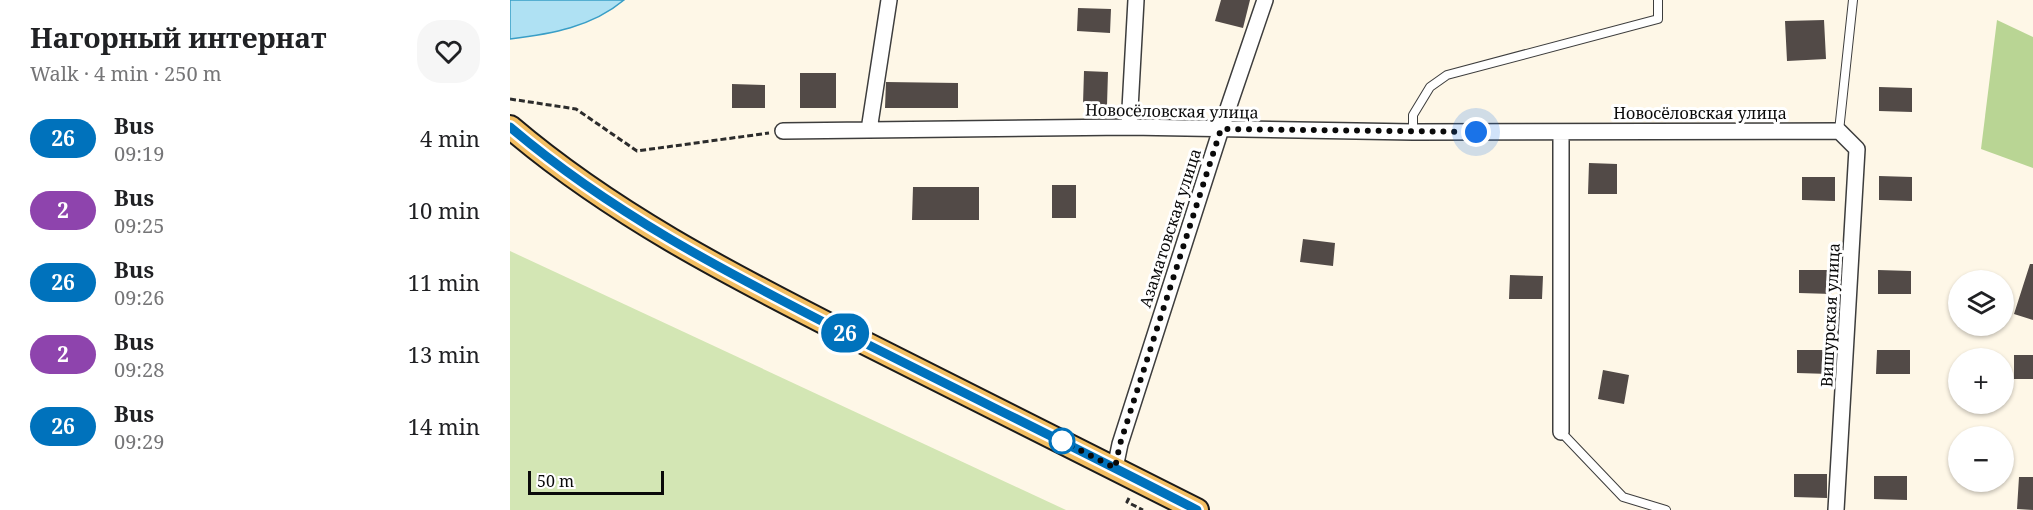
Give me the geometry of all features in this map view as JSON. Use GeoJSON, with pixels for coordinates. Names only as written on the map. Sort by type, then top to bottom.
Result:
{"type":"FeatureCollection","features":[{"type":"Feature","properties":{"kind":"main road"},"geometry":{"type":"LineString","coordinates":[[510,127],[589,189],[669,240],[781,300],[1197,510]]}},
{"type":"Feature","properties":{"kind":"street"},"geometry":{"type":"LineString","coordinates":[[868,130],[889,0]]}},
{"type":"Feature","properties":{"kind":"street"},"geometry":{"type":"LineString","coordinates":[[1129,127],[1136,0]]}},
{"type":"Feature","properties":{"kind":"street","name":"Азаматовская улица"},"geometry":{"type":"LineString","coordinates":[[1115,468],[1120,444],[1265,0]]}},
{"type":"Feature","properties":{"kind":"street","name":"Новосёловская улица"},"geometry":{"type":"LineString","coordinates":[[783,131],[1129,127],[1413,132],[1839,131]]}},
{"type":"Feature","properties":{"kind":"street","name":"Вишурская улица"},"geometry":{"type":"LineString","coordinates":[[1836,510],[1857,149],[1839,131]]}},
{"type":"Feature","properties":{"kind":"street"},"geometry":{"type":"LineString","coordinates":[[1561,132],[1561,432]]}},
{"type":"Feature","properties":{"kind":"lane"},"geometry":{"type":"LineString","coordinates":[[1413,132],[1413,115],[1430,87],[1447,75],[1658,19],[1658,0]]}},
{"type":"Feature","properties":{"kind":"lane"},"geometry":{"type":"LineString","coordinates":[[1839,131],[1853,0]]}},
{"type":"Feature","properties":{"kind":"lane"},"geometry":{"type":"LineString","coordinates":[[1561,432],[1623,497],[1666,510]]}},
{"type":"Feature","properties":{"kind":"path"},"geometry":{"type":"LineString","coordinates":[[510,99],[576,109],[637,151],[783,131]]}},
{"type":"Feature","properties":{"kind":"path"},"geometry":{"type":"LineString","coordinates":[[1127,502],[1143,510]]}},
{"type":"Feature","properties":{"kind":"green space"},"geometry":{"type":"Polygon","coordinates":[[[1997,20],[2033,37],[2033,168],[1981,149],[1997,20]]]}},
{"type":"Feature","properties":{"kind":"green space"},"geometry":{"type":"Polygon","coordinates":[[[510,251],[1066,510],[510,510],[510,251]]]}},
{"type":"Feature","properties":{"kind":"water"},"geometry":{"type":"Polygon","coordinates":[[[510,0],[624,0],[585,23],[556,32],[510,39],[510,0]]]}},
{"type":"Feature","properties":{"kind":"building"},"geometry":{"type":"Polygon","coordinates":[[[1221,0],[1250,0],[1243,28],[1215,21],[1221,0]]]}},
{"type":"Feature","properties":{"kind":"building"},"geometry":{"type":"Polygon","coordinates":[[[1078,8],[1111,9],[1110,33],[1077,31],[1078,8]]]}},
{"type":"Feature","properties":{"kind":"building"},"geometry":{"type":"Polygon","coordinates":[[[1824,20],[1826,59],[1787,61],[1785,21],[1824,20]]]}},
{"type":"Feature","properties":{"kind":"building"},"geometry":{"type":"Polygon","coordinates":[[[1084,71],[1108,72],[1107,105],[1083,104],[1084,71]]]}},
{"type":"Feature","properties":{"kind":"building"},"geometry":{"type":"Polygon","coordinates":[[[800,73],[836,73],[836,108],[800,108],[800,73]]]}},
{"type":"Feature","properties":{"kind":"building"},"geometry":{"type":"Polygon","coordinates":[[[886,82],[958,83],[958,108],[885,108],[886,82]]]}},
{"type":"Feature","properties":{"kind":"building"},"geometry":{"type":"Polygon","coordinates":[[[732,84],[765,85],[765,108],[732,108],[732,84]]]}},
{"type":"Feature","properties":{"kind":"building"},"geometry":{"type":"Polygon","coordinates":[[[1879,87],[1912,88],[1912,112],[1879,111],[1879,87]]]}},
{"type":"Feature","properties":{"kind":"building"},"geometry":{"type":"Polygon","coordinates":[[[1589,163],[1617,164],[1617,194],[1588,194],[1589,163]]]}},
{"type":"Feature","properties":{"kind":"building"},"geometry":{"type":"Polygon","coordinates":[[[1879,176],[1912,177],[1912,201],[1879,200],[1879,176]]]}},
{"type":"Feature","properties":{"kind":"building"},"geometry":{"type":"Polygon","coordinates":[[[1802,177],[1835,177],[1835,201],[1802,200],[1802,177]]]}},
{"type":"Feature","properties":{"kind":"building"},"geometry":{"type":"Polygon","coordinates":[[[1052,185],[1076,185],[1076,218],[1052,218],[1052,185]]]}},
{"type":"Feature","properties":{"kind":"building"},"geometry":{"type":"Polygon","coordinates":[[[913,187],[979,187],[979,220],[912,220],[913,187]]]}},
{"type":"Feature","properties":{"kind":"building"},"geometry":{"type":"Polygon","coordinates":[[[1303,239],[1335,243],[1333,266],[1300,262],[1303,239]]]}},
{"type":"Feature","properties":{"kind":"building"},"geometry":{"type":"Polygon","coordinates":[[[2030,264],[2033,264],[2033,320],[2014,314],[2030,264]]]}},
{"type":"Feature","properties":{"kind":"building"},"geometry":{"type":"Polygon","coordinates":[[[1799,270],[1832,270],[1832,294],[1799,293],[1799,270]]]}},
{"type":"Feature","properties":{"kind":"building"},"geometry":{"type":"Polygon","coordinates":[[[1878,270],[1911,271],[1911,294],[1878,294],[1878,270]]]}},
{"type":"Feature","properties":{"kind":"building"},"geometry":{"type":"Polygon","coordinates":[[[1510,275],[1543,276],[1542,299],[1509,299],[1510,275]]]}},
{"type":"Feature","properties":{"kind":"building"},"geometry":{"type":"Polygon","coordinates":[[[1797,350],[1830,350],[1830,374],[1797,373],[1797,350]]]}},
{"type":"Feature","properties":{"kind":"building"},"geometry":{"type":"Polygon","coordinates":[[[1877,350],[1910,350],[1910,374],[1876,374],[1877,350]]]}},
{"type":"Feature","properties":{"kind":"building"},"geometry":{"type":"Polygon","coordinates":[[[2014,355],[2033,355],[2033,379],[2014,379],[2014,355]]]}},
{"type":"Feature","properties":{"kind":"building"},"geometry":{"type":"Polygon","coordinates":[[[1603,370],[1629,375],[1624,404],[1598,399],[1603,370]]]}},
{"type":"Feature","properties":{"kind":"building"},"geometry":{"type":"Polygon","coordinates":[[[1794,474],[1827,474],[1827,498],[1794,497],[1794,474]]]}},
{"type":"Feature","properties":{"kind":"building"},"geometry":{"type":"Polygon","coordinates":[[[1874,476],[1907,476],[1907,500],[1874,499],[1874,476]]]}},
{"type":"Feature","properties":{"kind":"building"},"geometry":{"type":"Polygon","coordinates":[[[2019,477],[2033,477],[2033,510],[2017,509],[2019,477]]]}},
{"type":"Feature","properties":{"kind":"bus line","name":"26"},"geometry":{"type":"LineString","coordinates":[[510,127],[589,189],[669,240],[781,300],[1197,510]]}},
{"type":"Feature","properties":{"kind":"route"},"geometry":{"type":"LineString","coordinates":[[1062,441],[1115,468],[1120,444],[1221,129],[1476,132]]}}]}
